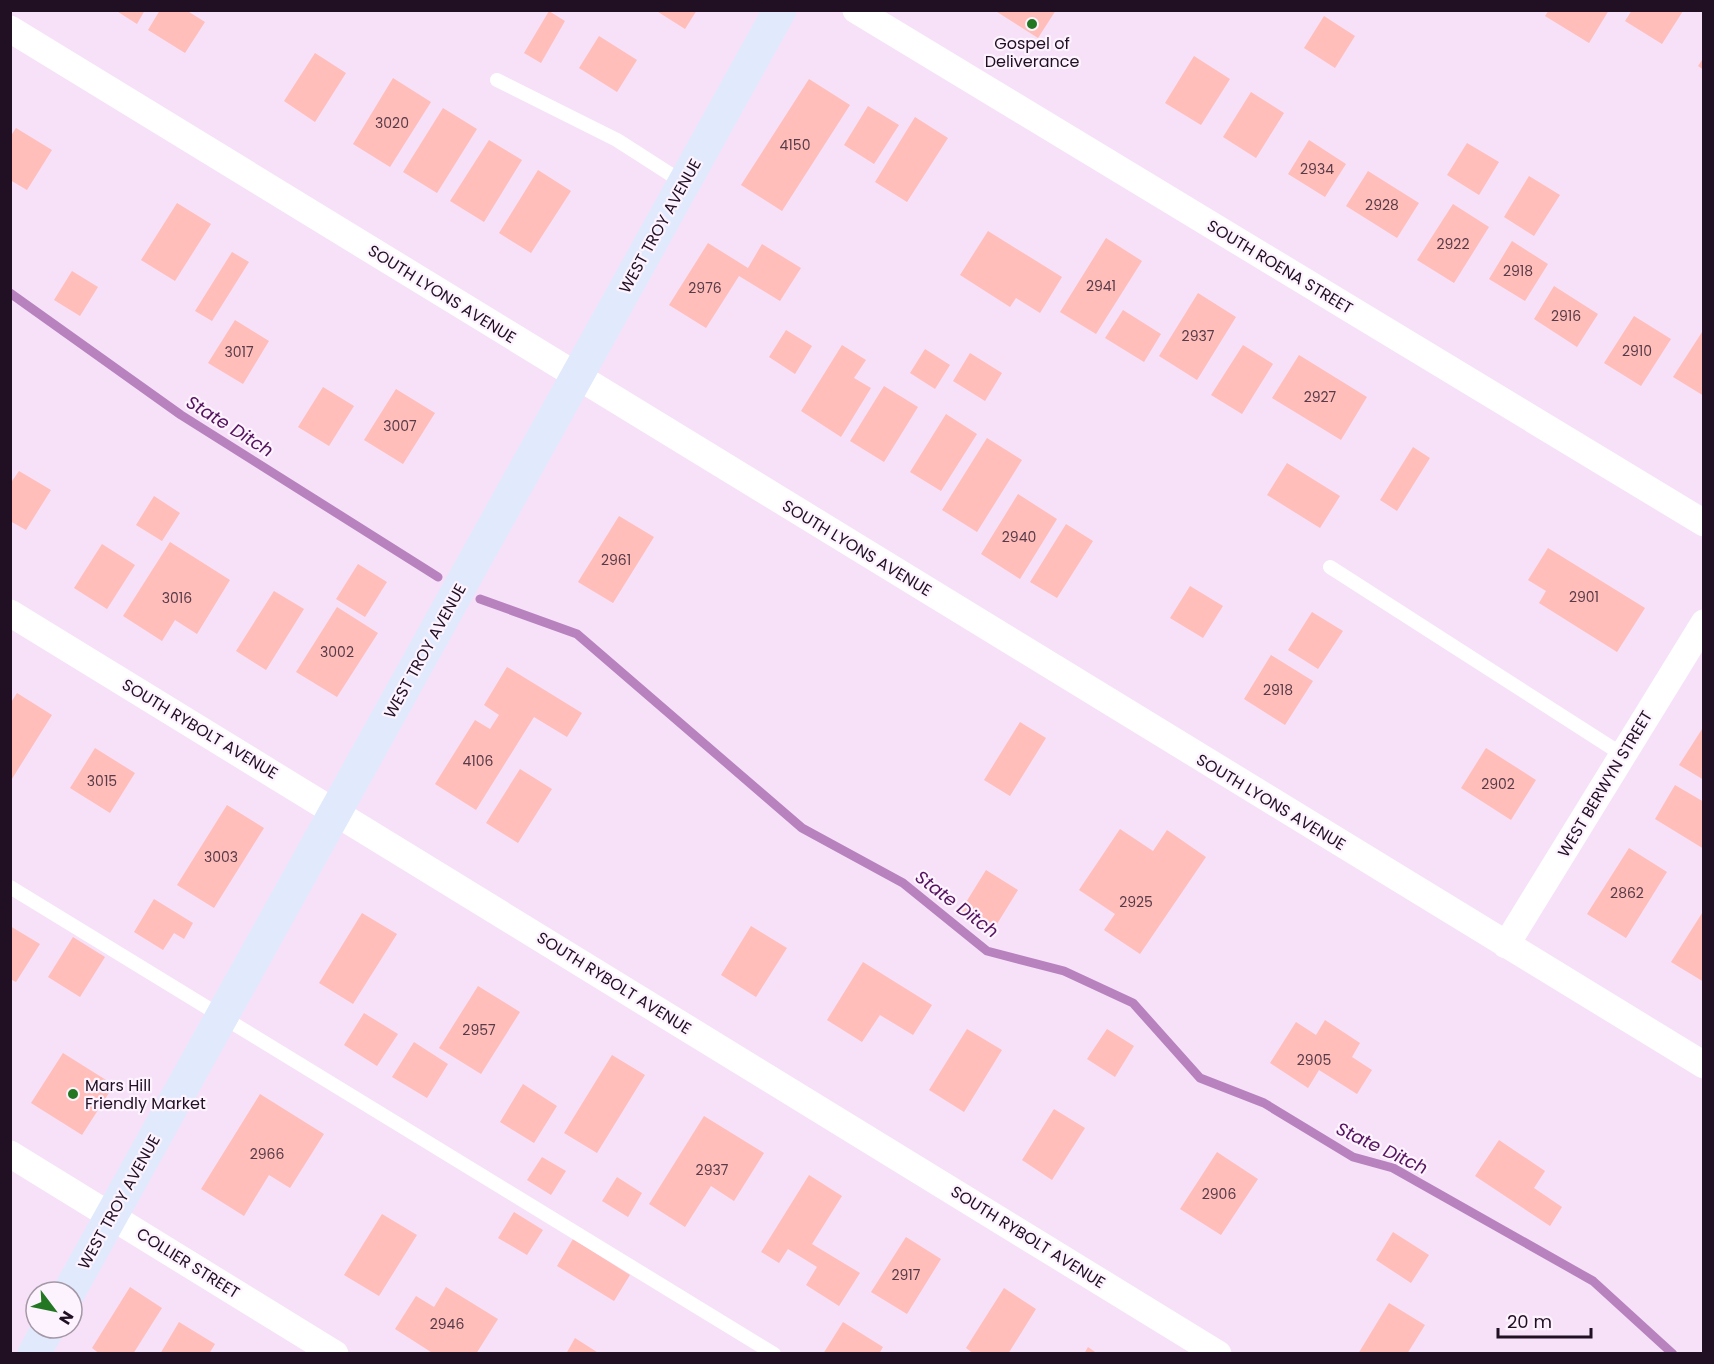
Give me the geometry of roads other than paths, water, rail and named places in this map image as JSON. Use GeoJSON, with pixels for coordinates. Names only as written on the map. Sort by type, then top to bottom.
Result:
{"type":"FeatureCollection","features":[{"type":"Feature","properties":{"kind":"street","name":"WEST TROY AVENUE"},"geometry":{"type":"LineString","coordinates":[[76,1280],[780,10]]}},
{"type":"Feature","properties":{"kind":"street","name":"SOUTH ROENA STREET"},"geometry":{"type":"LineString","coordinates":[[856,10],[1704,524]]}},
{"type":"Feature","properties":{"kind":"street","name":"SOUTH LYONS AVENUE"},"geometry":{"type":"LineString","coordinates":[[10,29],[1704,1065]]}},
{"type":"Feature","properties":{"kind":"street","name":"SOUTH RYBOLT AVENUE"},"geometry":{"type":"LineString","coordinates":[[10,613],[1218,1353]]}},
{"type":"Feature","properties":{"kind":"street","name":"WEST BERWYN STREET"},"geometry":{"type":"LineString","coordinates":[[1506,945],[1704,623]]}},
{"type":"Feature","properties":{"kind":"street","name":"COLLIER STREET"},"geometry":{"type":"LineString","coordinates":[[10,1154],[335,1353]]}},
{"type":"Feature","properties":{"kind":"lane"},"geometry":{"type":"LineString","coordinates":[[497,80],[617,141],[684,183]]}},
{"type":"Feature","properties":{"kind":"lane"},"geometry":{"type":"LineString","coordinates":[[1330,567],[1623,755]]}},
{"type":"Feature","properties":{"kind":"lane"},"geometry":{"type":"LineString","coordinates":[[10,887],[774,1353]]}},
{"type":"Feature","properties":{"kind":"waterway","name":"State Ditch"},"geometry":{"type":"LineString","coordinates":[[10,293],[181,415],[438,577]]}},
{"type":"Feature","properties":{"kind":"waterway","name":"State Ditch"},"geometry":{"type":"LineString","coordinates":[[480,599],[577,634],[802,828],[903,883],[987,951],[1064,971],[1133,1003],[1200,1078],[1264,1103],[1353,1157],[1393,1168],[1593,1281],[1673,1354]]}},
{"type":"Feature","properties":{"kind":"place","name":"Gospel of Deliverance"},"geometry":{"type":"Point","coordinates":[1032,24]}},
{"type":"Feature","properties":{"kind":"place","name":"Mars Hill Friendly Market"},"geometry":{"type":"Point","coordinates":[73,1094]}}]}
